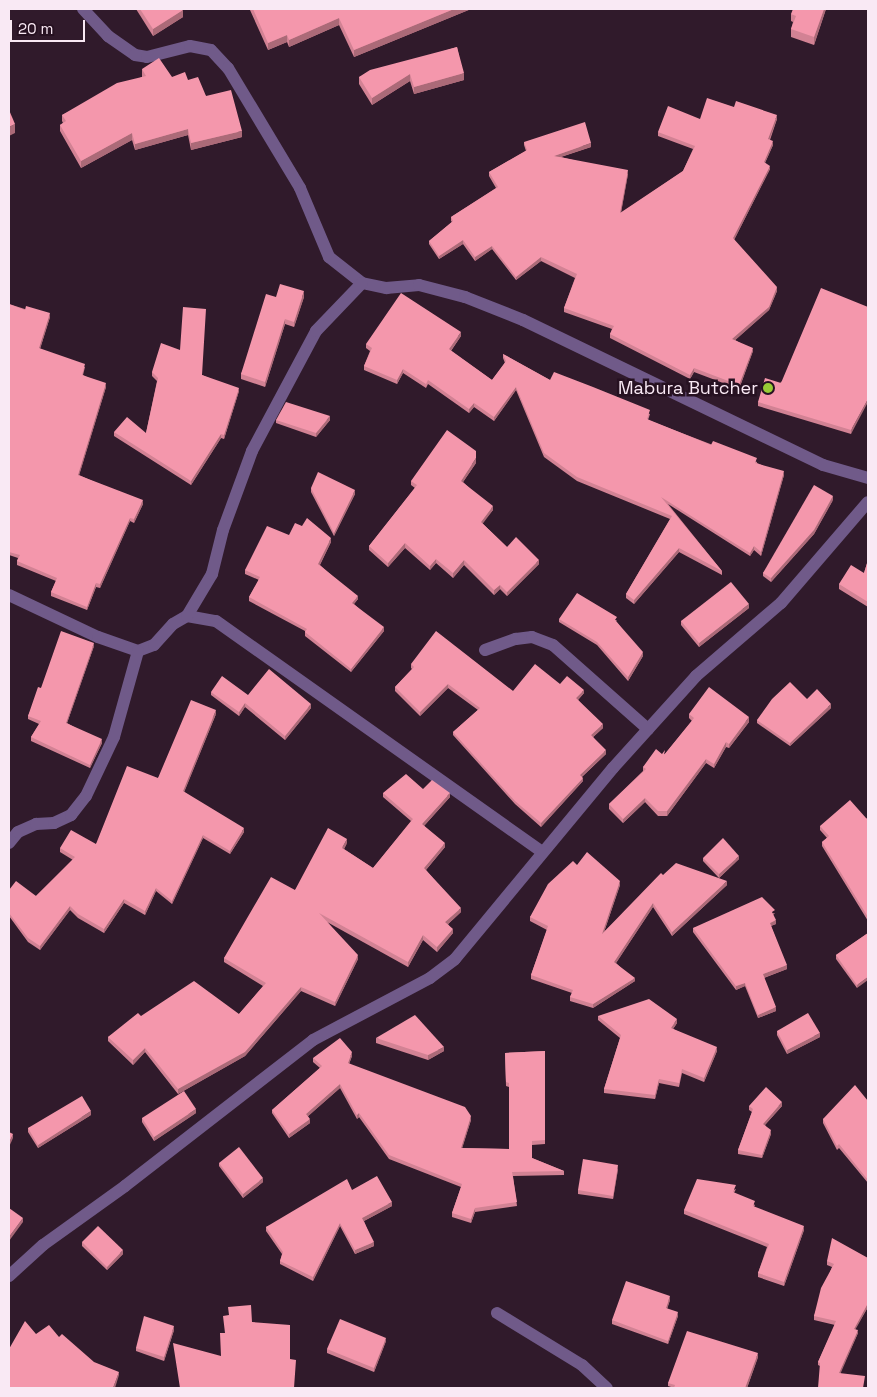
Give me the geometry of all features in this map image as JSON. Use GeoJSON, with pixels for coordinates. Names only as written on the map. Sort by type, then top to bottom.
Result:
{"type":"FeatureCollection","features":[{"type":"Feature","properties":{"kind":"street"},"geometry":{"type":"LineString","coordinates":[[83,9],[108,36],[135,55],[146,57],[190,46],[210,50],[228,68],[300,188],[329,257],[362,283],[386,288],[419,285],[465,297],[524,320],[823,465],[868,478]]}},
{"type":"Feature","properties":{"kind":"street"},"geometry":{"type":"LineString","coordinates":[[9,595],[98,637],[138,651],[154,645],[174,624],[186,616],[212,574],[223,530],[252,451],[316,331],[362,283]]}},
{"type":"Feature","properties":{"kind":"street"},"geometry":{"type":"LineString","coordinates":[[9,1276],[43,1245],[125,1186],[313,1040],[430,978],[455,959],[542,852],[696,676],[781,604],[868,502]]}},
{"type":"Feature","properties":{"kind":"street"},"geometry":{"type":"LineString","coordinates":[[186,616],[216,621],[542,852]]}},
{"type":"Feature","properties":{"kind":"street"},"geometry":{"type":"LineString","coordinates":[[486,650],[516,639],[532,637],[553,645],[648,730]]}},
{"type":"Feature","properties":{"kind":"street"},"geometry":{"type":"LineString","coordinates":[[9,842],[18,832],[36,824],[54,823],[71,815],[86,796],[114,737],[138,651]]}},
{"type":"Feature","properties":{"kind":"street"},"geometry":{"type":"LineString","coordinates":[[497,1313],[582,1365],[607,1388]]}},
{"type":"Feature","properties":{"kind":"building"},"geometry":{"type":"Polygon","coordinates":[[[140,9],[182,9],[183,10],[153,29],[140,9]]]}},
{"type":"Feature","properties":{"kind":"building"},"geometry":{"type":"Polygon","coordinates":[[[253,9],[454,9],[354,50],[339,18],[289,40],[287,35],[268,43],[253,9]]]}},
{"type":"Feature","properties":{"kind":"building"},"geometry":{"type":"Polygon","coordinates":[[[793,9],[824,9],[814,37],[791,29],[796,16],[791,14],[793,9]]]}},
{"type":"Feature","properties":{"kind":"building"},"geometry":{"type":"Polygon","coordinates":[[[457,47],[464,73],[414,87],[410,74],[372,98],[359,77],[370,70],[457,47]]]}},
{"type":"Feature","properties":{"kind":"building"},"geometry":{"type":"Polygon","coordinates":[[[159,58],[172,77],[185,72],[188,80],[198,77],[206,96],[231,90],[242,131],[191,143],[188,129],[135,144],[132,133],[81,161],[60,125],[66,121],[62,115],[117,83],[146,76],[142,69],[159,58]]]}},
{"type":"Feature","properties":{"kind":"building"},"geometry":{"type":"Polygon","coordinates":[[[707,98],[734,107],[736,101],[777,115],[768,139],[773,141],[764,162],[770,166],[733,238],[777,287],[769,307],[732,339],[753,348],[739,385],[694,368],[690,375],[610,334],[614,326],[564,308],[577,274],[541,257],[516,277],[492,246],[475,257],[463,240],[439,256],[429,241],[453,221],[451,217],[498,187],[489,172],[527,150],[524,142],[585,122],[591,143],[554,156],[628,170],[620,213],[683,171],[695,146],[658,132],[668,106],[700,119],[707,98]]]}},
{"type":"Feature","properties":{"kind":"building"},"geometry":{"type":"Polygon","coordinates":[[[9,110],[15,124],[9,127],[9,110]]]}},
{"type":"Feature","properties":{"kind":"building"},"geometry":{"type":"Polygon","coordinates":[[[280,284],[304,291],[294,322],[285,319],[265,382],[241,374],[266,294],[276,297],[280,284]]]}},
{"type":"Feature","properties":{"kind":"building"},"geometry":{"type":"Polygon","coordinates":[[[821,288],[868,307],[868,399],[851,430],[758,402],[765,378],[781,383],[821,288]]]}},
{"type":"Feature","properties":{"kind":"building"},"geometry":{"type":"Polygon","coordinates":[[[401,293],[461,332],[449,349],[492,380],[506,361],[503,354],[550,380],[554,372],[593,387],[650,410],[647,419],[711,445],[713,441],[757,458],[755,463],[784,471],[761,552],[754,546],[750,553],[661,497],[722,571],[679,548],[634,600],[626,594],[672,516],[577,477],[544,453],[516,387],[494,417],[474,403],[469,409],[428,380],[426,384],[403,369],[397,380],[364,366],[372,348],[366,344],[401,293]]]}},
{"type":"Feature","properties":{"kind":"building"},"geometry":{"type":"Polygon","coordinates":[[[9,304],[25,310],[26,306],[50,313],[39,348],[85,364],[82,375],[106,383],[78,475],[143,500],[134,519],[130,518],[100,584],[96,583],[87,607],[51,592],[57,578],[17,561],[20,555],[9,552],[9,304]]]}},
{"type":"Feature","properties":{"kind":"building"},"geometry":{"type":"Polygon","coordinates":[[[183,307],[206,309],[202,375],[239,388],[224,435],[221,434],[191,481],[114,432],[127,417],[146,433],[158,378],[152,372],[161,343],[180,350],[183,307]]]}},
{"type":"Feature","properties":{"kind":"building"},"geometry":{"type":"Polygon","coordinates":[[[286,402],[330,416],[316,433],[276,420],[286,402]]]}},
{"type":"Feature","properties":{"kind":"building"},"geometry":{"type":"Polygon","coordinates":[[[447,430],[476,451],[476,458],[461,481],[493,506],[481,522],[507,547],[516,537],[539,560],[507,592],[500,585],[494,590],[464,560],[453,573],[436,559],[430,566],[405,543],[388,563],[369,546],[417,485],[411,481],[447,430]]]}},
{"type":"Feature","properties":{"kind":"building"},"geometry":{"type":"Polygon","coordinates":[[[318,472],[355,490],[334,533],[311,488],[318,472]]]}},
{"type":"Feature","properties":{"kind":"building"},"geometry":{"type":"Polygon","coordinates":[[[814,485],[833,496],[814,530],[771,578],[763,573],[814,485]]]}},
{"type":"Feature","properties":{"kind":"building"},"geometry":{"type":"Polygon","coordinates":[[[307,518],[331,538],[318,564],[358,596],[352,603],[384,627],[351,669],[305,632],[307,629],[249,597],[260,577],[245,570],[267,526],[289,535],[295,523],[302,526],[307,518]]]}},
{"type":"Feature","properties":{"kind":"building"},"geometry":{"type":"Polygon","coordinates":[[[868,560],[868,602],[839,584],[851,565],[864,573],[868,560]]]}},
{"type":"Feature","properties":{"kind":"building"},"geometry":{"type":"Polygon","coordinates":[[[731,582],[749,604],[699,643],[681,621],[731,582]]]}},
{"type":"Feature","properties":{"kind":"building"},"geometry":{"type":"Polygon","coordinates":[[[577,593],[617,617],[615,620],[643,652],[628,677],[597,642],[559,619],[577,593]]]}},
{"type":"Feature","properties":{"kind":"building"},"geometry":{"type":"Polygon","coordinates":[[[61,631],[94,643],[66,723],[102,739],[90,765],[31,737],[41,721],[28,716],[38,687],[41,688],[61,631]]]}},
{"type":"Feature","properties":{"kind":"building"},"geometry":{"type":"Polygon","coordinates":[[[436,631],[513,691],[535,664],[560,684],[567,676],[584,690],[576,698],[603,724],[591,735],[606,750],[580,775],[583,778],[541,823],[515,801],[453,732],[480,708],[448,684],[420,712],[395,687],[414,667],[411,664],[436,631]]]}},
{"type":"Feature","properties":{"kind":"building"},"geometry":{"type":"Polygon","coordinates":[[[269,669],[311,704],[285,736],[245,703],[239,712],[211,692],[222,676],[248,695],[269,669]]]}},
{"type":"Feature","properties":{"kind":"building"},"geometry":{"type":"Polygon","coordinates":[[[790,682],[807,699],[817,689],[831,704],[790,743],[757,720],[772,699],[790,682]]]}},
{"type":"Feature","properties":{"kind":"building"},"geometry":{"type":"Polygon","coordinates":[[[709,687],[749,717],[729,744],[726,742],[714,764],[706,759],[667,811],[658,811],[645,798],[623,819],[609,804],[646,769],[643,767],[656,749],[662,754],[665,750],[664,755],[694,718],[689,714],[709,687]]]}},
{"type":"Feature","properties":{"kind":"building"},"geometry":{"type":"Polygon","coordinates":[[[191,700],[216,710],[183,791],[244,828],[230,851],[203,835],[172,901],[156,888],[145,911],[124,899],[104,929],[78,914],[70,906],[40,946],[28,938],[9,913],[9,890],[16,881],[36,896],[75,857],[60,848],[71,830],[96,844],[127,766],[158,778],[191,700]]]}},
{"type":"Feature","properties":{"kind":"building"},"geometry":{"type":"Polygon","coordinates":[[[406,774],[423,789],[432,780],[450,793],[422,824],[445,843],[424,868],[461,908],[445,922],[453,929],[437,947],[423,935],[408,962],[319,913],[358,955],[335,1002],[301,987],[245,1052],[178,1089],[145,1048],[133,1060],[108,1037],[138,1013],[141,1016],[194,981],[239,1014],[266,983],[224,958],[271,877],[295,890],[328,828],[347,839],[342,848],[373,868],[413,819],[383,793],[406,774]]]}},
{"type":"Feature","properties":{"kind":"building"},"geometry":{"type":"Polygon","coordinates":[[[850,800],[868,820],[868,917],[822,842],[829,836],[820,826],[850,800]]]}},
{"type":"Feature","properties":{"kind":"building"},"geometry":{"type":"Polygon","coordinates":[[[723,838],[739,856],[719,874],[703,858],[723,838]]]}},
{"type":"Feature","properties":{"kind":"building"},"geometry":{"type":"Polygon","coordinates":[[[587,852],[620,881],[602,934],[661,873],[663,875],[676,863],[727,881],[672,932],[653,903],[614,962],[635,978],[593,1004],[570,997],[573,990],[531,975],[548,926],[530,917],[548,884],[573,861],[577,865],[587,852]]]}},
{"type":"Feature","properties":{"kind":"building"},"geometry":{"type":"Polygon","coordinates":[[[762,897],[775,910],[772,912],[776,920],[770,923],[787,965],[763,974],[776,1007],[758,1015],[745,983],[736,986],[693,928],[762,897]]]}},
{"type":"Feature","properties":{"kind":"building"},"geometry":{"type":"Polygon","coordinates":[[[868,933],[868,977],[857,985],[836,955],[868,933]]]}},
{"type":"Feature","properties":{"kind":"building"},"geometry":{"type":"Polygon","coordinates":[[[649,999],[677,1019],[671,1028],[717,1047],[704,1078],[682,1069],[679,1083],[659,1079],[655,1095],[604,1089],[621,1035],[598,1016],[649,999]]]}},
{"type":"Feature","properties":{"kind":"building"},"geometry":{"type":"Polygon","coordinates":[[[808,1013],[820,1033],[787,1050],[777,1031],[808,1013]]]}},
{"type":"Feature","properties":{"kind":"building"},"geometry":{"type":"Polygon","coordinates":[[[415,1015],[444,1047],[428,1055],[376,1038],[415,1015]]]}},
{"type":"Feature","properties":{"kind":"building"},"geometry":{"type":"Polygon","coordinates":[[[340,1038],[352,1052],[348,1063],[465,1107],[471,1116],[461,1148],[509,1149],[509,1083],[506,1082],[505,1053],[545,1051],[545,1140],[532,1141],[532,1158],[564,1171],[512,1172],[517,1202],[475,1208],[471,1219],[452,1213],[462,1184],[389,1155],[359,1113],[357,1115],[340,1084],[306,1114],[310,1119],[289,1134],[272,1110],[322,1066],[313,1058],[340,1038]]]}},
{"type":"Feature","properties":{"kind":"building"},"geometry":{"type":"Polygon","coordinates":[[[855,1085],[868,1101],[868,1180],[839,1144],[837,1146],[823,1119],[855,1085]]]}},
{"type":"Feature","properties":{"kind":"building"},"geometry":{"type":"Polygon","coordinates":[[[766,1087],[782,1102],[763,1124],[771,1130],[762,1155],[738,1150],[753,1109],[749,1106],[766,1087]]]}},
{"type":"Feature","properties":{"kind":"building"},"geometry":{"type":"Polygon","coordinates":[[[184,1091],[196,1109],[154,1137],[142,1118],[184,1091]]]}},
{"type":"Feature","properties":{"kind":"building"},"geometry":{"type":"Polygon","coordinates":[[[82,1096],[91,1111],[38,1145],[28,1128],[82,1096]]]}},
{"type":"Feature","properties":{"kind":"building"},"geometry":{"type":"Polygon","coordinates":[[[9,1132],[13,1134],[9,1143],[9,1132]]]}},
{"type":"Feature","properties":{"kind":"building"},"geometry":{"type":"Polygon","coordinates":[[[239,1147],[263,1178],[243,1194],[219,1163],[239,1147]]]}},
{"type":"Feature","properties":{"kind":"building"},"geometry":{"type":"Polygon","coordinates":[[[583,1159],[618,1165],[613,1196],[578,1190],[583,1159]]]}},
{"type":"Feature","properties":{"kind":"building"},"geometry":{"type":"Polygon","coordinates":[[[377,1176],[392,1202],[362,1218],[374,1242],[355,1250],[340,1223],[313,1277],[280,1261],[283,1252],[266,1227],[347,1179],[352,1190],[377,1176]]]}},
{"type":"Feature","properties":{"kind":"building"},"geometry":{"type":"Polygon","coordinates":[[[697,1179],[736,1185],[733,1192],[755,1201],[753,1206],[804,1226],[784,1282],[758,1273],[769,1244],[684,1210],[697,1179]]]}},
{"type":"Feature","properties":{"kind":"building"},"geometry":{"type":"Polygon","coordinates":[[[9,1208],[23,1218],[9,1237],[9,1208]]]}},
{"type":"Feature","properties":{"kind":"building"},"geometry":{"type":"Polygon","coordinates":[[[98,1226],[123,1250],[107,1267],[82,1242],[98,1226]]]}},
{"type":"Feature","properties":{"kind":"building"},"geometry":{"type":"Polygon","coordinates":[[[832,1238],[868,1258],[868,1303],[854,1329],[858,1330],[839,1373],[865,1376],[863,1388],[818,1388],[820,1363],[818,1362],[836,1321],[814,1316],[821,1288],[834,1264],[827,1261],[832,1238]]]}},
{"type":"Feature","properties":{"kind":"building"},"geometry":{"type":"Polygon","coordinates":[[[626,1281],[670,1296],[666,1308],[678,1312],[668,1341],[612,1320],[626,1281]]]}},
{"type":"Feature","properties":{"kind":"building"},"geometry":{"type":"Polygon","coordinates":[[[251,1305],[252,1322],[290,1325],[290,1359],[296,1360],[294,1388],[180,1388],[173,1343],[221,1356],[220,1333],[225,1333],[223,1316],[229,1315],[228,1307],[251,1305]]]}},
{"type":"Feature","properties":{"kind":"building"},"geometry":{"type":"Polygon","coordinates":[[[144,1316],[174,1326],[164,1357],[136,1348],[144,1316]]]}},
{"type":"Feature","properties":{"kind":"building"},"geometry":{"type":"Polygon","coordinates":[[[340,1319],[386,1338],[374,1368],[327,1349],[340,1319]]]}},
{"type":"Feature","properties":{"kind":"building"},"geometry":{"type":"Polygon","coordinates":[[[25,1321],[36,1334],[49,1325],[59,1337],[62,1334],[94,1362],[119,1372],[113,1388],[9,1388],[9,1349],[25,1321]]]}},
{"type":"Feature","properties":{"kind":"building"},"geometry":{"type":"Polygon","coordinates":[[[687,1331],[758,1353],[745,1388],[674,1388],[675,1385],[668,1383],[687,1331]]]}},
{"type":"Feature","properties":{"kind":"place","name":"Mabura Butcher"},"geometry":{"type":"Point","coordinates":[768,388]}}]}
